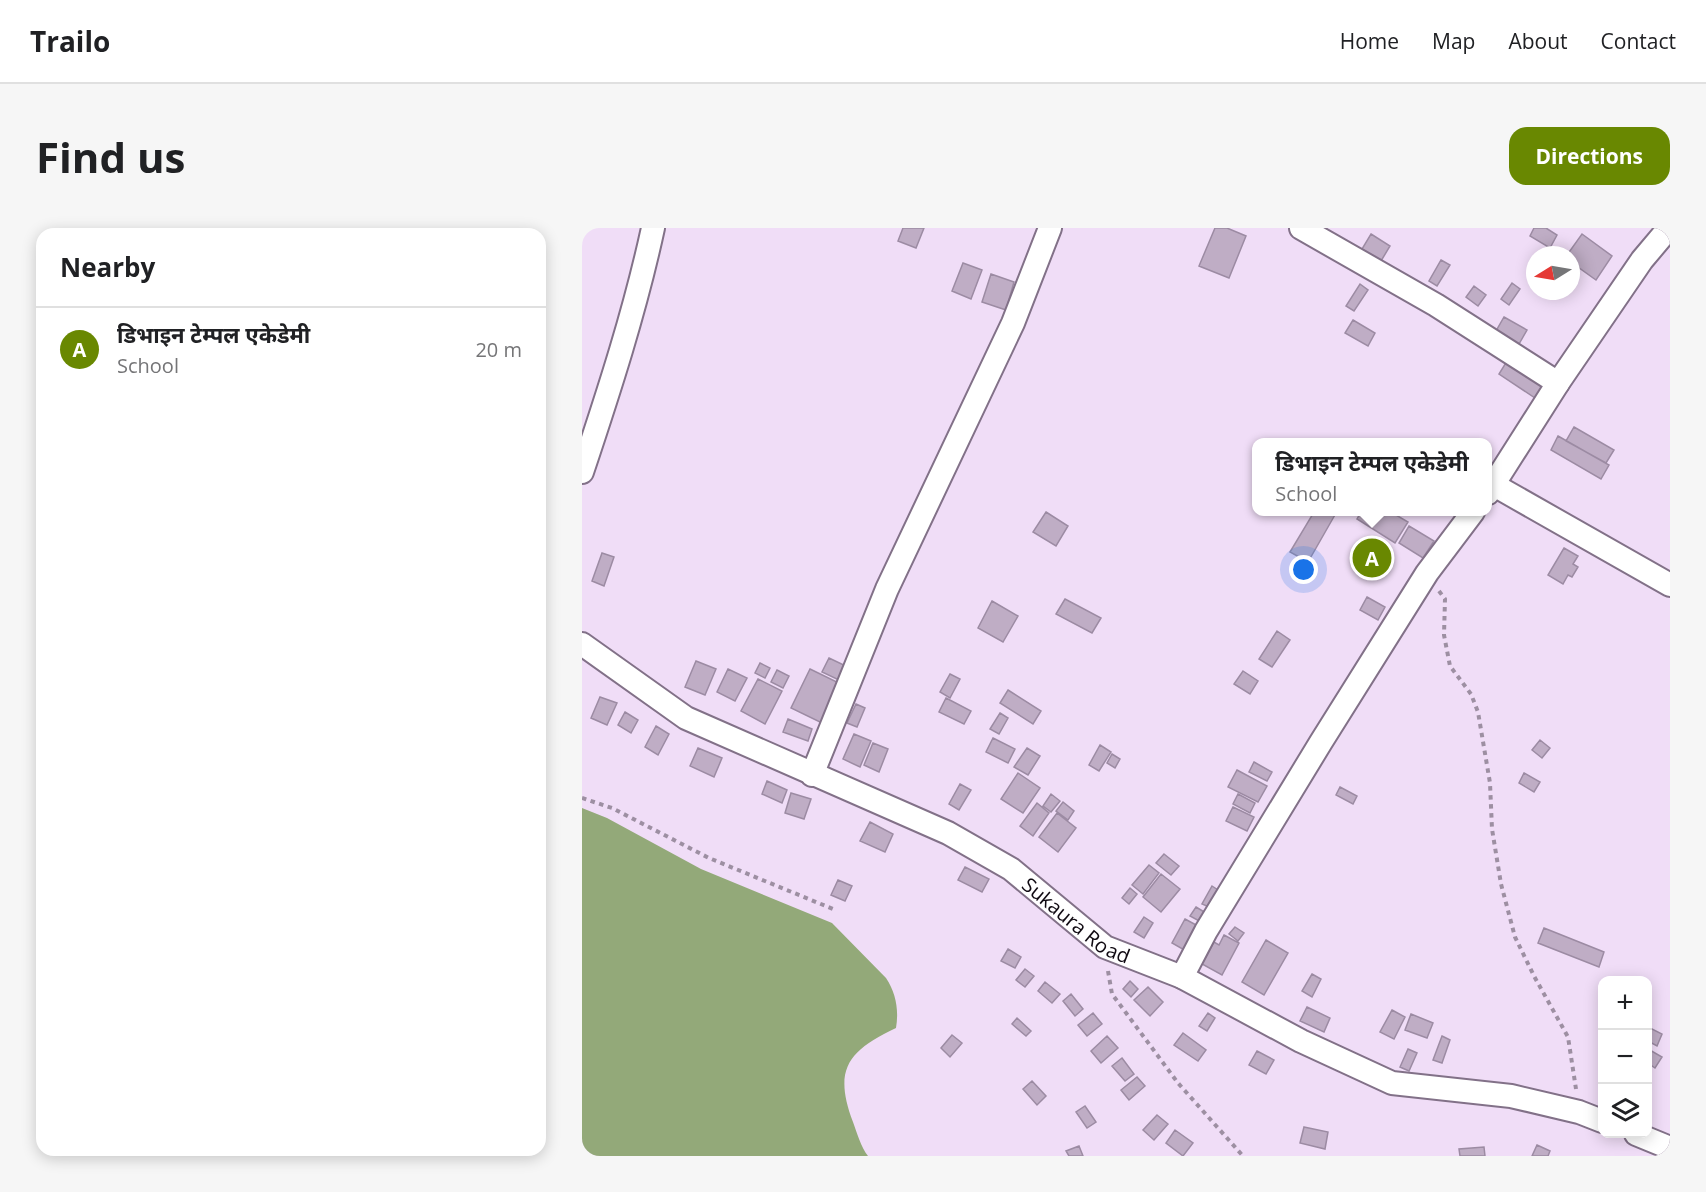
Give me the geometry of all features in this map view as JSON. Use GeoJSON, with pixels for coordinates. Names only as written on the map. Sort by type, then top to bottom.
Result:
{"type":"FeatureCollection","features":[{"type":"Feature","properties":{"kind":"street"},"geometry":{"type":"LineString","coordinates":[[582,472],[614,378],[653,228]]}},
{"type":"Feature","properties":{"kind":"street"},"geometry":{"type":"LineString","coordinates":[[812,775],[887,589],[1013,323],[1050,228]]}},
{"type":"Feature","properties":{"kind":"street"},"geometry":{"type":"LineString","coordinates":[[1301,228],[1436,305],[1558,382]]}},
{"type":"Feature","properties":{"kind":"street"},"geometry":{"type":"LineString","coordinates":[[1492,487],[1558,382],[1642,260],[1669,228]]}},
{"type":"Feature","properties":{"kind":"street"},"geometry":{"type":"LineString","coordinates":[[1492,490],[1670,585]]}},
{"type":"Feature","properties":{"kind":"street"},"geometry":{"type":"LineString","coordinates":[[1182,977],[1206,931],[1321,742],[1427,573],[1470,516]]}},
{"type":"Feature","properties":{"kind":"street","name":"Sukaura Road"},"geometry":{"type":"LineString","coordinates":[[582,644],[686,718],[948,833],[1011,869],[1105,947],[1182,977],[1302,1041],[1392,1083],[1511,1096],[1580,1112],[1598,1119]]}},
{"type":"Feature","properties":{"kind":"street"},"geometry":{"type":"LineString","coordinates":[[1646,1138],[1670,1148]]}},
{"type":"Feature","properties":{"kind":"path"},"geometry":{"type":"LineString","coordinates":[[1427,573],[1445,599],[1444,635],[1449,666],[1471,694],[1478,712],[1490,783],[1492,829],[1501,884],[1515,938],[1568,1037],[1580,1112]]}},
{"type":"Feature","properties":{"kind":"path"},"geometry":{"type":"LineString","coordinates":[[582,798],[612,808],[709,858],[833,909]]}},
{"type":"Feature","properties":{"kind":"path"},"geometry":{"type":"LineString","coordinates":[[1105,947],[1112,994],[1178,1083],[1243,1156]]}},
{"type":"Feature","properties":{"kind":"green space"},"geometry":{"type":"Polygon","coordinates":[[[582,808],[607,818],[701,869],[832,923],[886,978],[896,1002],[896,1028],[866,1045],[856,1054],[845,1075],[847,1104],[859,1140],[868,1156],[582,1156],[582,808]]]}},
{"type":"Feature","properties":{"kind":"building"},"geometry":{"type":"Polygon","coordinates":[[[903,228],[924,228],[916,248],[898,241],[903,228]]]}},
{"type":"Feature","properties":{"kind":"building"},"geometry":{"type":"Polygon","coordinates":[[[1215,228],[1227,228],[1246,236],[1229,278],[1199,266],[1215,228]]]}},
{"type":"Feature","properties":{"kind":"building"},"geometry":{"type":"Polygon","coordinates":[[[1534,228],[1546,228],[1557,235],[1551,246],[1547,246],[1530,236],[1534,228]]]}},
{"type":"Feature","properties":{"kind":"building"},"geometry":{"type":"Polygon","coordinates":[[[1371,234],[1390,246],[1381,261],[1362,249],[1371,234]]]}},
{"type":"Feature","properties":{"kind":"building"},"geometry":{"type":"Polygon","coordinates":[[[1582,234],[1612,256],[1596,280],[1580,268],[1580,246],[1573,246],[1582,234]]]}},
{"type":"Feature","properties":{"kind":"building"},"geometry":{"type":"Polygon","coordinates":[[[1441,260],[1450,265],[1437,286],[1429,281],[1441,260]]]}},
{"type":"Feature","properties":{"kind":"building"},"geometry":{"type":"Polygon","coordinates":[[[963,263],[982,270],[971,299],[952,291],[963,263]]]}},
{"type":"Feature","properties":{"kind":"building"},"geometry":{"type":"Polygon","coordinates":[[[991,274],[1014,282],[1006,310],[982,302],[991,274]]]}},
{"type":"Feature","properties":{"kind":"building"},"geometry":{"type":"Polygon","coordinates":[[[1512,283],[1520,289],[1509,305],[1501,299],[1512,283]]]}},
{"type":"Feature","properties":{"kind":"building"},"geometry":{"type":"Polygon","coordinates":[[[1360,284],[1368,290],[1354,311],[1346,306],[1360,284]]]}},
{"type":"Feature","properties":{"kind":"building"},"geometry":{"type":"Polygon","coordinates":[[[1474,286],[1486,295],[1478,306],[1466,297],[1474,286]]]}},
{"type":"Feature","properties":{"kind":"building"},"geometry":{"type":"Polygon","coordinates":[[[1504,317],[1527,330],[1519,344],[1496,331],[1504,317]]]}},
{"type":"Feature","properties":{"kind":"building"},"geometry":{"type":"Polygon","coordinates":[[[1353,320],[1375,333],[1368,346],[1345,333],[1353,320]]]}},
{"type":"Feature","properties":{"kind":"building"},"geometry":{"type":"Polygon","coordinates":[[[1507,361],[1546,387],[1538,400],[1499,374],[1507,361]]]}},
{"type":"Feature","properties":{"kind":"building"},"geometry":{"type":"Polygon","coordinates":[[[1574,427],[1614,450],[1606,463],[1566,441],[1574,427]]]}},
{"type":"Feature","properties":{"kind":"building"},"geometry":{"type":"Polygon","coordinates":[[[1558,436],[1609,465],[1601,479],[1551,450],[1558,436]]]}},
{"type":"Feature","properties":{"kind":"building"},"geometry":{"type":"Polygon","coordinates":[[[1046,512],[1068,526],[1056,546],[1033,532],[1046,512]]]}},
{"type":"Feature","properties":{"kind":"building"},"geometry":{"type":"Polygon","coordinates":[[[1312,516],[1334,516],[1308,562],[1290,552],[1312,516]]]}},
{"type":"Feature","properties":{"kind":"building"},"geometry":{"type":"Polygon","coordinates":[[[1359,516],[1398,516],[1408,522],[1395,543],[1357,519],[1359,516]]]}},
{"type":"Feature","properties":{"kind":"building"},"geometry":{"type":"Polygon","coordinates":[[[1409,526],[1434,541],[1423,558],[1399,543],[1409,526]]]}},
{"type":"Feature","properties":{"kind":"building"},"geometry":{"type":"Polygon","coordinates":[[[1564,548],[1578,556],[1573,564],[1578,567],[1572,577],[1568,575],[1563,584],[1548,575],[1564,548]]]}},
{"type":"Feature","properties":{"kind":"building"},"geometry":{"type":"Polygon","coordinates":[[[602,553],[614,557],[604,586],[592,581],[602,553]]]}},
{"type":"Feature","properties":{"kind":"building"},"geometry":{"type":"Polygon","coordinates":[[[1367,597],[1385,607],[1378,620],[1360,610],[1367,597]]]}},
{"type":"Feature","properties":{"kind":"building"},"geometry":{"type":"Polygon","coordinates":[[[1065,599],[1101,618],[1092,633],[1056,614],[1065,599]]]}},
{"type":"Feature","properties":{"kind":"building"},"geometry":{"type":"Polygon","coordinates":[[[992,601],[1018,616],[1003,642],[978,628],[992,601]]]}},
{"type":"Feature","properties":{"kind":"building"},"geometry":{"type":"Polygon","coordinates":[[[1277,631],[1290,640],[1272,667],[1259,659],[1277,631]]]}},
{"type":"Feature","properties":{"kind":"building"},"geometry":{"type":"Polygon","coordinates":[[[829,658],[848,667],[841,681],[822,672],[829,658]]]}},
{"type":"Feature","properties":{"kind":"building"},"geometry":{"type":"Polygon","coordinates":[[[696,661],[716,669],[705,695],[685,687],[696,661]]]}},
{"type":"Feature","properties":{"kind":"building"},"geometry":{"type":"Polygon","coordinates":[[[760,663],[770,668],[765,678],[755,673],[760,663]]]}},
{"type":"Feature","properties":{"kind":"building"},"geometry":{"type":"Polygon","coordinates":[[[728,669],[747,678],[735,701],[717,692],[728,669]]]}},
{"type":"Feature","properties":{"kind":"building"},"geometry":{"type":"Polygon","coordinates":[[[810,669],[841,684],[822,723],[791,708],[810,669]]]}},
{"type":"Feature","properties":{"kind":"building"},"geometry":{"type":"Polygon","coordinates":[[[777,670],[789,676],[783,688],[771,682],[777,670]]]}},
{"type":"Feature","properties":{"kind":"building"},"geometry":{"type":"Polygon","coordinates":[[[1243,671],[1258,681],[1250,694],[1234,684],[1243,671]]]}},
{"type":"Feature","properties":{"kind":"building"},"geometry":{"type":"Polygon","coordinates":[[[950,674],[960,679],[950,698],[940,692],[950,674]]]}},
{"type":"Feature","properties":{"kind":"building"},"geometry":{"type":"Polygon","coordinates":[[[758,679],[782,691],[765,724],[741,711],[758,679]]]}},
{"type":"Feature","properties":{"kind":"building"},"geometry":{"type":"Polygon","coordinates":[[[1008,690],[1041,711],[1033,724],[1000,703],[1008,690]]]}},
{"type":"Feature","properties":{"kind":"building"},"geometry":{"type":"Polygon","coordinates":[[[600,697],[617,703],[607,725],[591,718],[600,697]]]}},
{"type":"Feature","properties":{"kind":"building"},"geometry":{"type":"Polygon","coordinates":[[[946,698],[971,711],[964,724],[939,712],[946,698]]]}},
{"type":"Feature","properties":{"kind":"building"},"geometry":{"type":"Polygon","coordinates":[[[856,704],[865,708],[857,727],[847,723],[856,704]]]}},
{"type":"Feature","properties":{"kind":"building"},"geometry":{"type":"Polygon","coordinates":[[[625,712],[638,720],[631,733],[618,725],[625,712]]]}},
{"type":"Feature","properties":{"kind":"building"},"geometry":{"type":"Polygon","coordinates":[[[1000,713],[1008,718],[999,734],[990,729],[1000,713]]]}},
{"type":"Feature","properties":{"kind":"building"},"geometry":{"type":"Polygon","coordinates":[[[788,719],[812,729],[808,741],[783,732],[788,719]]]}},
{"type":"Feature","properties":{"kind":"building"},"geometry":{"type":"Polygon","coordinates":[[[656,726],[669,734],[658,755],[645,747],[656,726]]]}},
{"type":"Feature","properties":{"kind":"building"},"geometry":{"type":"Polygon","coordinates":[[[854,734],[871,741],[860,767],[843,759],[854,734]]]}},
{"type":"Feature","properties":{"kind":"building"},"geometry":{"type":"Polygon","coordinates":[[[993,738],[1015,749],[1008,763],[986,752],[993,738]]]}},
{"type":"Feature","properties":{"kind":"building"},"geometry":{"type":"Polygon","coordinates":[[[1540,740],[1550,748],[1542,758],[1532,750],[1540,740]]]}},
{"type":"Feature","properties":{"kind":"building"},"geometry":{"type":"Polygon","coordinates":[[[873,743],[888,749],[879,772],[864,765],[873,743]]]}},
{"type":"Feature","properties":{"kind":"building"},"geometry":{"type":"Polygon","coordinates":[[[1100,745],[1111,752],[1099,771],[1089,765],[1100,745]]]}},
{"type":"Feature","properties":{"kind":"building"},"geometry":{"type":"Polygon","coordinates":[[[698,748],[722,758],[714,777],[690,766],[698,748]]]}},
{"type":"Feature","properties":{"kind":"building"},"geometry":{"type":"Polygon","coordinates":[[[1027,748],[1040,756],[1028,775],[1014,767],[1027,748]]]}},
{"type":"Feature","properties":{"kind":"building"},"geometry":{"type":"Polygon","coordinates":[[[1112,754],[1120,759],[1115,768],[1107,763],[1112,754]]]}},
{"type":"Feature","properties":{"kind":"building"},"geometry":{"type":"Polygon","coordinates":[[[1254,762],[1272,772],[1267,781],[1249,772],[1254,762]]]}},
{"type":"Feature","properties":{"kind":"building"},"geometry":{"type":"Polygon","coordinates":[[[1237,770],[1267,786],[1258,802],[1228,787],[1237,770]]]}},
{"type":"Feature","properties":{"kind":"building"},"geometry":{"type":"Polygon","coordinates":[[[1018,773],[1040,788],[1023,813],[1001,799],[1018,773]]]}},
{"type":"Feature","properties":{"kind":"building"},"geometry":{"type":"Polygon","coordinates":[[[1524,773],[1540,782],[1534,792],[1519,783],[1524,773]]]}},
{"type":"Feature","properties":{"kind":"building"},"geometry":{"type":"Polygon","coordinates":[[[767,781],[787,790],[782,803],[762,794],[767,781]]]}},
{"type":"Feature","properties":{"kind":"building"},"geometry":{"type":"Polygon","coordinates":[[[960,784],[971,790],[959,810],[949,804],[960,784]]]}},
{"type":"Feature","properties":{"kind":"building"},"geometry":{"type":"Polygon","coordinates":[[[1340,787],[1357,796],[1353,804],[1336,795],[1340,787]]]}},
{"type":"Feature","properties":{"kind":"building"},"geometry":{"type":"Polygon","coordinates":[[[791,793],[811,799],[804,819],[785,813],[791,793]]]}},
{"type":"Feature","properties":{"kind":"building"},"geometry":{"type":"Polygon","coordinates":[[[1051,794],[1060,801],[1051,812],[1043,806],[1051,794]]]}},
{"type":"Feature","properties":{"kind":"building"},"geometry":{"type":"Polygon","coordinates":[[[1238,794],[1255,803],[1250,813],[1233,804],[1238,794]]]}},
{"type":"Feature","properties":{"kind":"building"},"geometry":{"type":"Polygon","coordinates":[[[1063,802],[1074,811],[1068,820],[1056,811],[1063,802]]]}},
{"type":"Feature","properties":{"kind":"building"},"geometry":{"type":"Polygon","coordinates":[[[1037,803],[1049,813],[1033,836],[1020,826],[1037,803]]]}},
{"type":"Feature","properties":{"kind":"building"},"geometry":{"type":"Polygon","coordinates":[[[1233,807],[1254,817],[1247,831],[1226,821],[1233,807]]]}},
{"type":"Feature","properties":{"kind":"building"},"geometry":{"type":"Polygon","coordinates":[[[1057,813],[1076,828],[1058,852],[1039,837],[1057,813]]]}},
{"type":"Feature","properties":{"kind":"building"},"geometry":{"type":"Polygon","coordinates":[[[870,822],[893,834],[885,852],[860,841],[870,822]]]}},
{"type":"Feature","properties":{"kind":"building"},"geometry":{"type":"Polygon","coordinates":[[[1164,854],[1179,866],[1171,875],[1156,863],[1164,854]]]}},
{"type":"Feature","properties":{"kind":"building"},"geometry":{"type":"Polygon","coordinates":[[[1149,865],[1159,873],[1143,894],[1132,885],[1149,865]]]}},
{"type":"Feature","properties":{"kind":"building"},"geometry":{"type":"Polygon","coordinates":[[[965,867],[989,879],[982,892],[958,880],[965,867]]]}},
{"type":"Feature","properties":{"kind":"building"},"geometry":{"type":"Polygon","coordinates":[[[1161,874],[1180,889],[1161,912],[1143,897],[1161,874]]]}},
{"type":"Feature","properties":{"kind":"building"},"geometry":{"type":"Polygon","coordinates":[[[838,880],[852,886],[845,901],[831,895],[838,880]]]}},
{"type":"Feature","properties":{"kind":"building"},"geometry":{"type":"Polygon","coordinates":[[[1212,886],[1218,890],[1209,907],[1202,904],[1212,886]]]}},
{"type":"Feature","properties":{"kind":"building"},"geometry":{"type":"Polygon","coordinates":[[[1130,888],[1137,894],[1129,904],[1122,898],[1130,888]]]}},
{"type":"Feature","properties":{"kind":"building"},"geometry":{"type":"Polygon","coordinates":[[[1196,907],[1206,913],[1201,922],[1190,916],[1196,907]]]}},
{"type":"Feature","properties":{"kind":"building"},"geometry":{"type":"Polygon","coordinates":[[[1144,917],[1153,923],[1144,938],[1134,932],[1144,917]]]}},
{"type":"Feature","properties":{"kind":"building"},"geometry":{"type":"Polygon","coordinates":[[[1185,919],[1200,927],[1186,951],[1172,943],[1185,919]]]}},
{"type":"Feature","properties":{"kind":"building"},"geometry":{"type":"Polygon","coordinates":[[[1235,927],[1244,933],[1238,941],[1229,934],[1235,927]]]}},
{"type":"Feature","properties":{"kind":"building"},"geometry":{"type":"Polygon","coordinates":[[[1544,928],[1604,952],[1599,967],[1538,943],[1544,928]]]}},
{"type":"Feature","properties":{"kind":"building"},"geometry":{"type":"Polygon","coordinates":[[[1224,935],[1239,943],[1222,975],[1202,964],[1214,942],[1219,945],[1224,935]]]}},
{"type":"Feature","properties":{"kind":"building"},"geometry":{"type":"Polygon","coordinates":[[[1266,940],[1288,953],[1264,995],[1242,982],[1266,940]]]}},
{"type":"Feature","properties":{"kind":"building"},"geometry":{"type":"Polygon","coordinates":[[[1008,949],[1021,957],[1015,968],[1001,961],[1008,949]]]}},
{"type":"Feature","properties":{"kind":"building"},"geometry":{"type":"Polygon","coordinates":[[[1025,969],[1034,976],[1025,987],[1016,980],[1025,969]]]}},
{"type":"Feature","properties":{"kind":"building"},"geometry":{"type":"Polygon","coordinates":[[[1312,974],[1321,979],[1312,997],[1302,991],[1312,974]]]}},
{"type":"Feature","properties":{"kind":"building"},"geometry":{"type":"Polygon","coordinates":[[[1130,981],[1138,989],[1131,997],[1123,989],[1130,981]]]}},
{"type":"Feature","properties":{"kind":"building"},"geometry":{"type":"Polygon","coordinates":[[[1045,982],[1060,994],[1052,1003],[1038,991],[1045,982]]]}},
{"type":"Feature","properties":{"kind":"building"},"geometry":{"type":"Polygon","coordinates":[[[1148,987],[1163,1002],[1150,1016],[1134,1000],[1148,987]]]}},
{"type":"Feature","properties":{"kind":"building"},"geometry":{"type":"Polygon","coordinates":[[[1071,994],[1083,1009],[1075,1016],[1063,1001],[1071,994]]]}},
{"type":"Feature","properties":{"kind":"building"},"geometry":{"type":"Polygon","coordinates":[[[1307,1007],[1330,1018],[1324,1032],[1300,1021],[1307,1007]]]}},
{"type":"Feature","properties":{"kind":"building"},"geometry":{"type":"Polygon","coordinates":[[[1392,1010],[1405,1017],[1394,1039],[1380,1032],[1392,1010]]]}},
{"type":"Feature","properties":{"kind":"building"},"geometry":{"type":"Polygon","coordinates":[[[1093,1013],[1102,1024],[1087,1036],[1078,1025],[1093,1013]]]}},
{"type":"Feature","properties":{"kind":"building"},"geometry":{"type":"Polygon","coordinates":[[[1208,1013],[1215,1018],[1207,1031],[1199,1026],[1208,1013]]]}},
{"type":"Feature","properties":{"kind":"building"},"geometry":{"type":"Polygon","coordinates":[[[1411,1014],[1433,1023],[1427,1038],[1405,1030],[1411,1014]]]}},
{"type":"Feature","properties":{"kind":"building"},"geometry":{"type":"Polygon","coordinates":[[[1017,1018],[1031,1031],[1026,1036],[1012,1024],[1017,1018]]]}},
{"type":"Feature","properties":{"kind":"building"},"geometry":{"type":"Polygon","coordinates":[[[1652,1029],[1662,1034],[1657,1046],[1652,1043],[1652,1029]]]}},
{"type":"Feature","properties":{"kind":"building"},"geometry":{"type":"Polygon","coordinates":[[[1183,1033],[1206,1050],[1198,1061],[1174,1045],[1183,1033]]]}},
{"type":"Feature","properties":{"kind":"building"},"geometry":{"type":"Polygon","coordinates":[[[952,1035],[962,1043],[950,1057],[941,1048],[952,1035]]]}},
{"type":"Feature","properties":{"kind":"building"},"geometry":{"type":"Polygon","coordinates":[[[1107,1036],[1118,1048],[1101,1063],[1091,1051],[1107,1036]]]}},
{"type":"Feature","properties":{"kind":"building"},"geometry":{"type":"Polygon","coordinates":[[[1442,1036],[1450,1040],[1442,1063],[1433,1060],[1442,1036]]]}},
{"type":"Feature","properties":{"kind":"building"},"geometry":{"type":"Polygon","coordinates":[[[1408,1049],[1417,1053],[1409,1071],[1400,1067],[1408,1049]]]}},
{"type":"Feature","properties":{"kind":"building"},"geometry":{"type":"Polygon","coordinates":[[[1257,1051],[1274,1060],[1266,1074],[1249,1065],[1257,1051]]]}},
{"type":"Feature","properties":{"kind":"building"},"geometry":{"type":"Polygon","coordinates":[[[1652,1051],[1662,1057],[1655,1068],[1652,1066],[1652,1051]]]}},
{"type":"Feature","properties":{"kind":"building"},"geometry":{"type":"Polygon","coordinates":[[[1122,1058],[1134,1074],[1125,1081],[1112,1066],[1122,1058]]]}},
{"type":"Feature","properties":{"kind":"building"},"geometry":{"type":"Polygon","coordinates":[[[1137,1077],[1145,1086],[1129,1100],[1121,1090],[1137,1077]]]}},
{"type":"Feature","properties":{"kind":"building"},"geometry":{"type":"Polygon","coordinates":[[[1032,1081],[1046,1096],[1037,1105],[1023,1089],[1032,1081]]]}},
{"type":"Feature","properties":{"kind":"building"},"geometry":{"type":"Polygon","coordinates":[[[1085,1106],[1096,1122],[1087,1128],[1076,1112],[1085,1106]]]}},
{"type":"Feature","properties":{"kind":"building"},"geometry":{"type":"Polygon","coordinates":[[[1157,1115],[1168,1124],[1154,1140],[1143,1130],[1157,1115]]]}},
{"type":"Feature","properties":{"kind":"building"},"geometry":{"type":"Polygon","coordinates":[[[1304,1127],[1328,1132],[1325,1149],[1300,1143],[1304,1127]]]}},
{"type":"Feature","properties":{"kind":"building"},"geometry":{"type":"Polygon","coordinates":[[[1175,1130],[1193,1143],[1183,1156],[1166,1143],[1175,1130]]]}},
{"type":"Feature","properties":{"kind":"building"},"geometry":{"type":"Polygon","coordinates":[[[1537,1145],[1550,1151],[1548,1156],[1532,1156],[1537,1145]]]}},
{"type":"Feature","properties":{"kind":"building"},"geometry":{"type":"Polygon","coordinates":[[[1079,1146],[1083,1156],[1069,1156],[1066,1151],[1079,1146]]]}},
{"type":"Feature","properties":{"kind":"building"},"geometry":{"type":"Polygon","coordinates":[[[1484,1147],[1485,1156],[1460,1156],[1459,1149],[1484,1147]]]}},
{"type":"Feature","properties":{"kind":"place","name":"डिभाइन टेम्पल एकेडेमी"},"geometry":{"type":"Point","coordinates":[1372,558]}}]}
